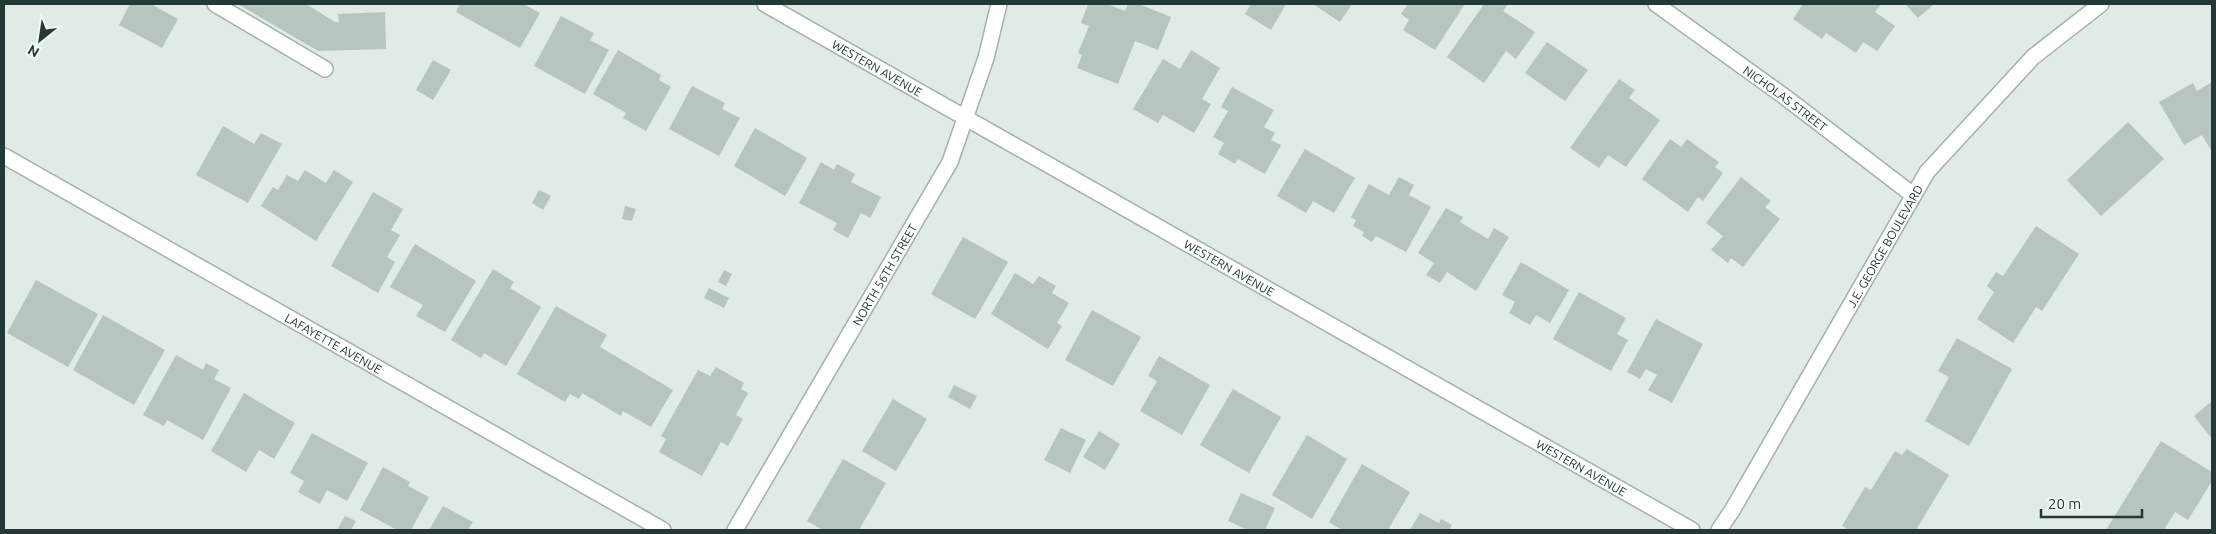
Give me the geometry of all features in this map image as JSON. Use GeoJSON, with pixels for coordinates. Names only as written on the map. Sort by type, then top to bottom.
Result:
{"type":"FeatureCollection","features":[{"type":"Feature","properties":{"kind":"street"},"geometry":{"type":"LineString","coordinates":[[215,4],[325,69]]}},
{"type":"Feature","properties":{"kind":"street","name":"WESTERN AVENUE"},"geometry":{"type":"LineString","coordinates":[[765,4],[1692,530]]}},
{"type":"Feature","properties":{"kind":"street","name":"NORTH 56TH STREET"},"geometry":{"type":"LineString","coordinates":[[735,530],[950,162],[986,58],[1000,4]]}},
{"type":"Feature","properties":{"kind":"street","name":"NICHOLAS STREET"},"geometry":{"type":"LineString","coordinates":[[1656,4],[1785,97],[1913,195]]}},
{"type":"Feature","properties":{"kind":"street","name":"J.E. GEORGE BOULEVARD"},"geometry":{"type":"LineString","coordinates":[[1719,530],[1734,509],[1927,172],[2033,57],[2101,4]]}},
{"type":"Feature","properties":{"kind":"street","name":"LAFAYETTE AVENUE"},"geometry":{"type":"LineString","coordinates":[[4,156],[663,530]]}},
{"type":"Feature","properties":{"kind":"building"},"geometry":{"type":"Polygon","coordinates":[[[130,4],[151,4],[178,19],[162,48],[119,25],[130,4]]]}},
{"type":"Feature","properties":{"kind":"building"},"geometry":{"type":"Polygon","coordinates":[[[238,4],[306,4],[335,22],[339,22],[338,14],[385,12],[386,49],[318,51],[238,4]]]}},
{"type":"Feature","properties":{"kind":"building"},"geometry":{"type":"Polygon","coordinates":[[[460,4],[523,4],[540,13],[520,48],[456,12],[460,4]]]}},
{"type":"Feature","properties":{"kind":"building"},"geometry":{"type":"Polygon","coordinates":[[[1088,4],[1107,4],[1125,11],[1128,4],[1139,4],[1171,17],[1158,50],[1135,41],[1118,84],[1077,68],[1082,55],[1078,53],[1089,26],[1081,23],[1088,4]]]}},
{"type":"Feature","properties":{"kind":"building"},"geometry":{"type":"Polygon","coordinates":[[[1251,4],[1286,4],[1271,30],[1245,14],[1251,4]]]}},
{"type":"Feature","properties":{"kind":"building"},"geometry":{"type":"Polygon","coordinates":[[[1313,4],[1352,4],[1340,22],[1313,4]]]}},
{"type":"Feature","properties":{"kind":"building"},"geometry":{"type":"Polygon","coordinates":[[[1408,4],[1465,4],[1435,50],[1403,30],[1409,20],[1401,14],[1408,4]]]}},
{"type":"Feature","properties":{"kind":"building"},"geometry":{"type":"Polygon","coordinates":[[[1484,4],[1508,4],[1503,11],[1535,32],[1516,59],[1506,51],[1484,83],[1447,57],[1484,4]]]}},
{"type":"Feature","properties":{"kind":"building"},"geometry":{"type":"Polygon","coordinates":[[[1803,4],[1881,4],[1875,12],[1895,26],[1877,51],[1863,42],[1856,53],[1826,33],[1822,39],[1793,19],[1803,4]]]}},
{"type":"Feature","properties":{"kind":"building"},"geometry":{"type":"Polygon","coordinates":[[[1905,4],[1934,4],[1918,18],[1905,4]]]}},
{"type":"Feature","properties":{"kind":"building"},"geometry":{"type":"Polygon","coordinates":[[[561,16],[594,33],[590,40],[609,50],[585,94],[534,66],[561,16]]]}},
{"type":"Feature","properties":{"kind":"building"},"geometry":{"type":"Polygon","coordinates":[[[1547,42],[1588,70],[1565,101],[1525,73],[1547,42]]]}},
{"type":"Feature","properties":{"kind":"building"},"geometry":{"type":"Polygon","coordinates":[[[618,50],[661,75],[659,80],[671,87],[646,131],[623,118],[626,113],[593,94],[618,50]]]}},
{"type":"Feature","properties":{"kind":"building"},"geometry":{"type":"Polygon","coordinates":[[[1191,50],[1220,68],[1202,99],[1211,104],[1194,133],[1163,115],[1158,123],[1133,109],[1163,59],[1180,69],[1191,50]]]}},
{"type":"Feature","properties":{"kind":"building"},"geometry":{"type":"Polygon","coordinates":[[[433,60],[451,70],[433,100],[416,90],[433,60]]]}},
{"type":"Feature","properties":{"kind":"building"},"geometry":{"type":"Polygon","coordinates":[[[1619,79],[1635,90],[1629,98],[1660,120],[1626,167],[1608,155],[1599,168],[1570,148],[1619,79]]]}},
{"type":"Feature","properties":{"kind":"building"},"geometry":{"type":"Polygon","coordinates":[[[2212,82],[2212,152],[2202,135],[2184,145],[2159,102],[2193,83],[2197,91],[2212,82]]]}},
{"type":"Feature","properties":{"kind":"building"},"geometry":{"type":"Polygon","coordinates":[[[692,86],[725,103],[722,109],[740,118],[719,156],[669,129],[692,86]]]}},
{"type":"Feature","properties":{"kind":"building"},"geometry":{"type":"Polygon","coordinates":[[[1232,87],[1274,110],[1264,127],[1275,133],[1271,140],[1281,145],[1265,174],[1238,159],[1235,164],[1218,154],[1224,143],[1213,137],[1228,111],[1221,107],[1232,87]]]}},
{"type":"Feature","properties":{"kind":"building"},"geometry":{"type":"Polygon","coordinates":[[[2128,122],[2164,159],[2101,216],[2067,180],[2128,122]]]}},
{"type":"Feature","properties":{"kind":"building"},"geometry":{"type":"Polygon","coordinates":[[[223,126],[254,144],[261,133],[282,144],[248,203],[196,175],[223,126]]]}},
{"type":"Feature","properties":{"kind":"building"},"geometry":{"type":"Polygon","coordinates":[[[755,128],[807,158],[785,196],[734,166],[755,128]]]}},
{"type":"Feature","properties":{"kind":"building"},"geometry":{"type":"Polygon","coordinates":[[[1670,139],[1681,147],[1687,139],[1719,162],[1715,167],[1723,173],[1703,201],[1698,197],[1688,212],[1642,179],[1670,139]]]}},
{"type":"Feature","properties":{"kind":"building"},"geometry":{"type":"Polygon","coordinates":[[[1305,149],[1355,178],[1334,213],[1313,201],[1306,213],[1277,196],[1305,149]]]}},
{"type":"Feature","properties":{"kind":"building"},"geometry":{"type":"Polygon","coordinates":[[[821,162],[834,170],[837,164],[855,174],[851,182],[881,197],[870,218],[861,213],[848,238],[833,230],[837,223],[799,203],[821,162]]]}},
{"type":"Feature","properties":{"kind":"building"},"geometry":{"type":"Polygon","coordinates":[[[305,170],[326,183],[334,170],[353,182],[316,241],[261,206],[273,187],[278,190],[287,175],[298,181],[305,170]]]}},
{"type":"Feature","properties":{"kind":"building"},"geometry":{"type":"Polygon","coordinates":[[[1399,177],[1414,185],[1409,195],[1431,207],[1406,252],[1376,236],[1372,242],[1362,236],[1364,232],[1353,226],[1356,220],[1351,217],[1369,184],[1389,195],[1399,177]]]}},
{"type":"Feature","properties":{"kind":"building"},"geometry":{"type":"Polygon","coordinates":[[[1741,177],[1771,201],[1765,207],[1780,219],[1743,267],[1731,258],[1728,263],[1711,250],[1723,236],[1706,223],[1741,177]]]}},
{"type":"Feature","properties":{"kind":"building"},"geometry":{"type":"Polygon","coordinates":[[[539,190],[551,196],[543,210],[532,203],[539,190]]]}},
{"type":"Feature","properties":{"kind":"building"},"geometry":{"type":"Polygon","coordinates":[[[373,192],[403,209],[391,230],[400,235],[387,257],[395,262],[378,293],[331,266],[373,192]]]}},
{"type":"Feature","properties":{"kind":"building"},"geometry":{"type":"Polygon","coordinates":[[[625,206],[636,209],[632,221],[622,219],[625,206]]]}},
{"type":"Feature","properties":{"kind":"building"},"geometry":{"type":"Polygon","coordinates":[[[1446,208],[1463,217],[1460,222],[1488,239],[1494,228],[1509,237],[1476,291],[1447,272],[1440,283],[1426,275],[1434,263],[1418,253],[1446,208]]]}},
{"type":"Feature","properties":{"kind":"building"},"geometry":{"type":"Polygon","coordinates":[[[2036,226],[2079,254],[2042,311],[2036,307],[2013,343],[1977,319],[1994,292],[1987,286],[1996,272],[2003,276],[2036,226]]]}},
{"type":"Feature","properties":{"kind":"building"},"geometry":{"type":"Polygon","coordinates":[[[963,237],[1008,262],[975,319],[931,294],[963,237]]]}},
{"type":"Feature","properties":{"kind":"building"},"geometry":{"type":"Polygon","coordinates":[[[415,244],[476,281],[445,332],[416,316],[423,305],[390,287],[415,244]]]}},
{"type":"Feature","properties":{"kind":"building"},"geometry":{"type":"Polygon","coordinates":[[[1521,262],[1569,290],[1550,323],[1536,315],[1530,325],[1509,313],[1515,302],[1502,295],[1521,262]]]}},
{"type":"Feature","properties":{"kind":"building"},"geometry":{"type":"Polygon","coordinates":[[[493,269],[514,282],[510,288],[541,307],[506,366],[484,353],[481,358],[451,340],[493,269]]]}},
{"type":"Feature","properties":{"kind":"building"},"geometry":{"type":"Polygon","coordinates":[[[724,270],[732,274],[726,286],[718,282],[724,270]]]}},
{"type":"Feature","properties":{"kind":"building"},"geometry":{"type":"Polygon","coordinates":[[[1015,273],[1033,284],[1039,276],[1056,286],[1052,293],[1069,303],[1057,323],[1062,326],[1048,349],[991,314],[1015,273]]]}},
{"type":"Feature","properties":{"kind":"building"},"geometry":{"type":"Polygon","coordinates":[[[36,280],[98,314],[68,367],[7,333],[36,280]]]}},
{"type":"Feature","properties":{"kind":"building"},"geometry":{"type":"Polygon","coordinates":[[[709,288],[729,298],[724,308],[704,298],[709,288]]]}},
{"type":"Feature","properties":{"kind":"building"},"geometry":{"type":"Polygon","coordinates":[[[1579,292],[1626,318],[1617,334],[1628,340],[1611,371],[1553,339],[1579,292]]]}},
{"type":"Feature","properties":{"kind":"building"},"geometry":{"type":"Polygon","coordinates":[[[556,306],[607,335],[600,347],[673,390],[651,427],[623,411],[621,416],[582,393],[579,399],[570,394],[565,402],[517,374],[556,306]]]}},
{"type":"Feature","properties":{"kind":"building"},"geometry":{"type":"Polygon","coordinates":[[[1092,310],[1141,337],[1113,386],[1065,360],[1092,310]]]}},
{"type":"Feature","properties":{"kind":"building"},"geometry":{"type":"Polygon","coordinates":[[[103,315],[165,350],[134,405],[73,370],[103,315]]]}},
{"type":"Feature","properties":{"kind":"building"},"geometry":{"type":"Polygon","coordinates":[[[1656,319],[1703,344],[1672,403],[1648,390],[1657,375],[1646,369],[1640,379],[1627,372],[1656,319]]]}},
{"type":"Feature","properties":{"kind":"building"},"geometry":{"type":"Polygon","coordinates":[[[1957,338],[2012,369],[1969,446],[1925,421],[1949,377],[1938,371],[1957,338]]]}},
{"type":"Feature","properties":{"kind":"building"},"geometry":{"type":"Polygon","coordinates":[[[176,355],[203,370],[206,363],[219,370],[214,379],[231,388],[203,440],[167,420],[164,426],[143,415],[176,355]]]}},
{"type":"Feature","properties":{"kind":"building"},"geometry":{"type":"Polygon","coordinates":[[[1159,356],[1210,385],[1182,435],[1140,411],[1157,381],[1148,376],[1159,356]]]}},
{"type":"Feature","properties":{"kind":"building"},"geometry":{"type":"Polygon","coordinates":[[[716,367],[744,383],[741,389],[748,393],[736,415],[743,419],[728,446],[721,442],[702,476],[659,452],[666,439],[661,436],[698,370],[710,376],[716,367]]]}},
{"type":"Feature","properties":{"kind":"building"},"geometry":{"type":"Polygon","coordinates":[[[954,385],[977,396],[970,409],[948,397],[954,385]]]}},
{"type":"Feature","properties":{"kind":"building"},"geometry":{"type":"Polygon","coordinates":[[[1233,389],[1281,417],[1249,473],[1200,445],[1233,389]]]}},
{"type":"Feature","properties":{"kind":"building"},"geometry":{"type":"Polygon","coordinates":[[[244,393],[295,423],[274,459],[259,450],[246,472],[211,451],[244,393]]]}},
{"type":"Feature","properties":{"kind":"building"},"geometry":{"type":"Polygon","coordinates":[[[893,399],[927,419],[896,471],[862,451],[893,399]]]}},
{"type":"Feature","properties":{"kind":"building"},"geometry":{"type":"Polygon","coordinates":[[[2212,401],[2212,439],[2194,416],[2212,401]]]}},
{"type":"Feature","properties":{"kind":"building"},"geometry":{"type":"Polygon","coordinates":[[[1061,428],[1086,440],[1070,473],[1044,460],[1061,428]]]}},
{"type":"Feature","properties":{"kind":"building"},"geometry":{"type":"Polygon","coordinates":[[[1099,431],[1120,444],[1105,470],[1083,457],[1099,431]]]}},
{"type":"Feature","properties":{"kind":"building"},"geometry":{"type":"Polygon","coordinates":[[[312,433],[368,463],[347,501],[327,490],[320,504],[298,492],[304,481],[290,473],[312,433]]]}},
{"type":"Feature","properties":{"kind":"building"},"geometry":{"type":"Polygon","coordinates":[[[1307,435],[1347,459],[1312,519],[1272,495],[1307,435]]]}},
{"type":"Feature","properties":{"kind":"building"},"geometry":{"type":"Polygon","coordinates":[[[2161,441],[2212,472],[2212,481],[2188,520],[2175,512],[2164,530],[2106,530],[2161,441]]]}},
{"type":"Feature","properties":{"kind":"building"},"geometry":{"type":"Polygon","coordinates":[[[1907,449],[1949,475],[1916,530],[1849,530],[1842,526],[1865,487],[1871,490],[1895,451],[1902,455],[1907,449]]]}},
{"type":"Feature","properties":{"kind":"building"},"geometry":{"type":"Polygon","coordinates":[[[843,459],[886,483],[859,530],[823,530],[807,521],[843,459]]]}},
{"type":"Feature","properties":{"kind":"building"},"geometry":{"type":"Polygon","coordinates":[[[1362,464],[1410,492],[1388,530],[1342,530],[1329,522],[1362,464]]]}},
{"type":"Feature","properties":{"kind":"building"},"geometry":{"type":"Polygon","coordinates":[[[383,467],[410,482],[408,486],[429,497],[411,530],[397,530],[360,510],[383,467]]]}},
{"type":"Feature","properties":{"kind":"building"},"geometry":{"type":"Polygon","coordinates":[[[1241,493],[1275,508],[1265,530],[1248,530],[1228,521],[1241,493]]]}},
{"type":"Feature","properties":{"kind":"building"},"geometry":{"type":"Polygon","coordinates":[[[443,506],[473,522],[469,528],[472,530],[429,530],[443,506]]]}},
{"type":"Feature","properties":{"kind":"building"},"geometry":{"type":"Polygon","coordinates":[[[1420,513],[1439,523],[1441,519],[1452,525],[1449,530],[1410,530],[1420,513]]]}},
{"type":"Feature","properties":{"kind":"building"},"geometry":{"type":"Polygon","coordinates":[[[345,516],[356,521],[351,530],[337,530],[345,516]]]}}]}
